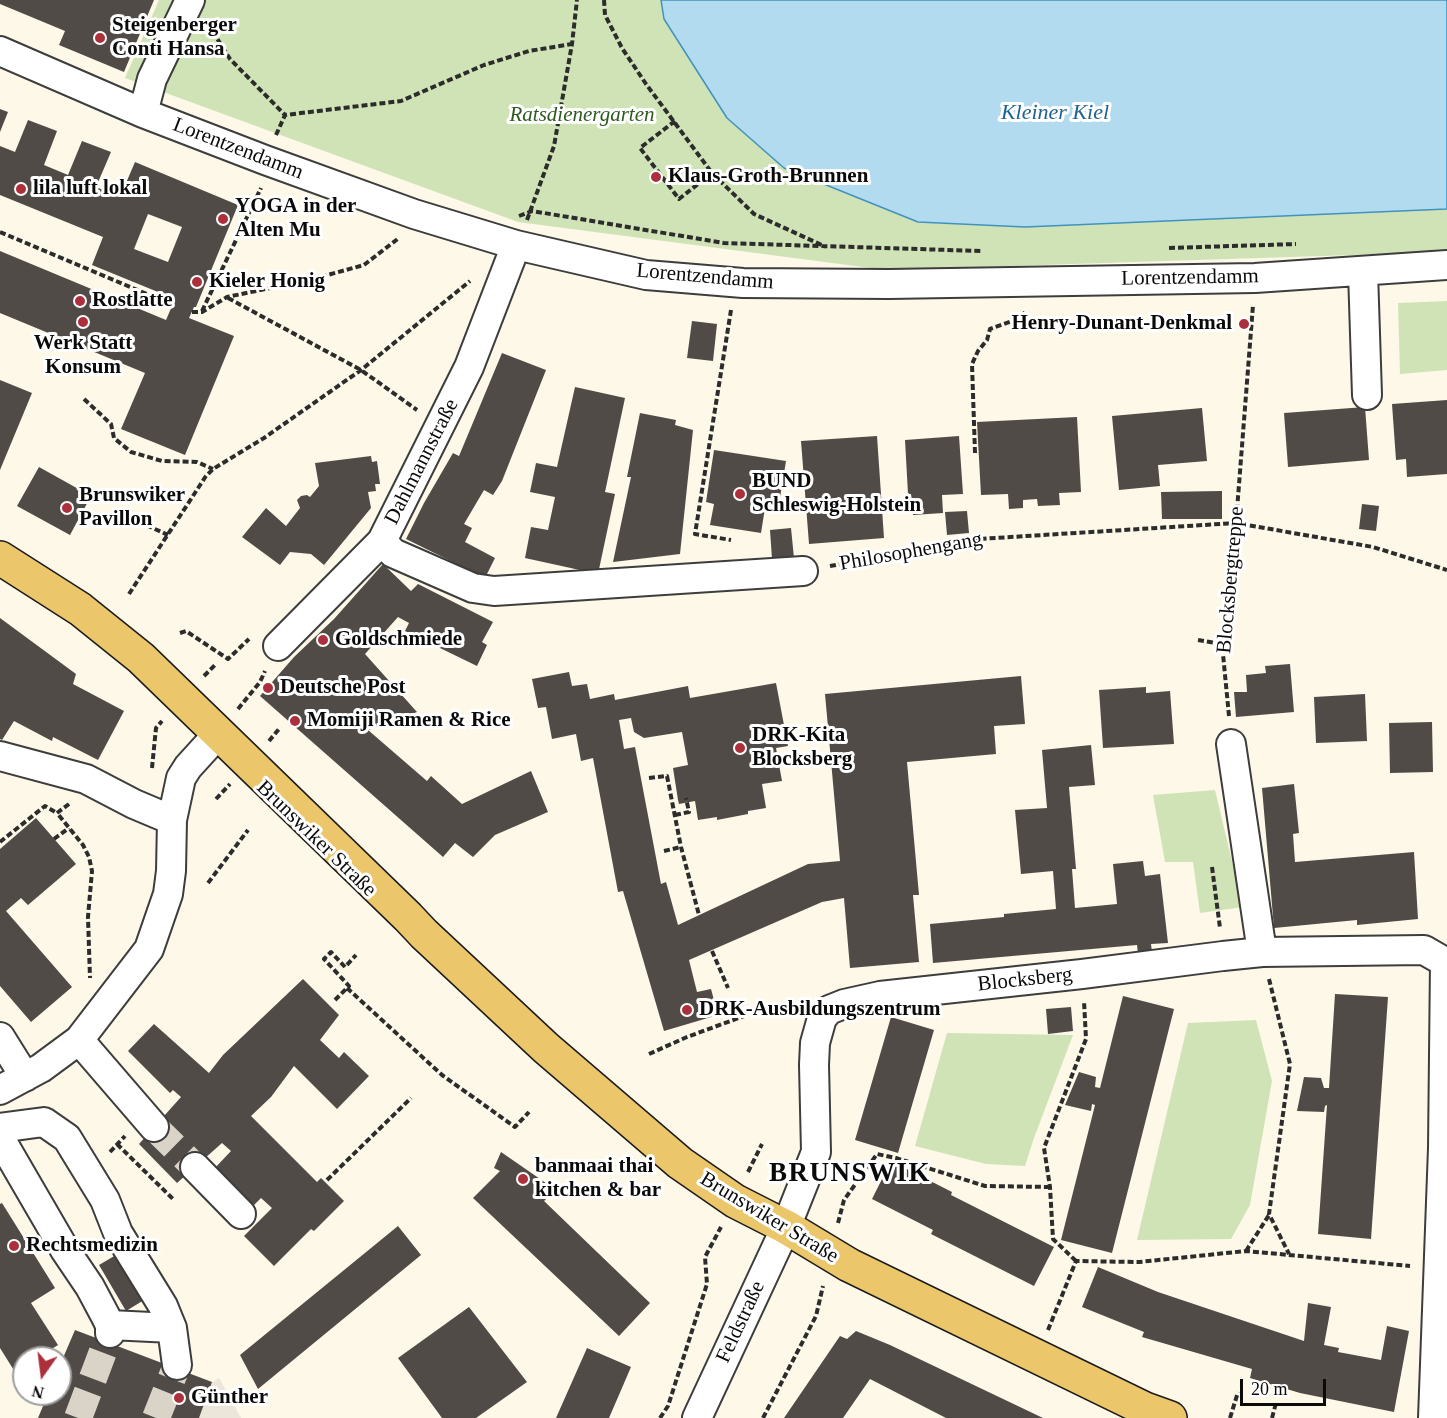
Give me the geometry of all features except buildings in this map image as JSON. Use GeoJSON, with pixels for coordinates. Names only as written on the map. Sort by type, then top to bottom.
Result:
{"type":"FeatureCollection","features":[{"type":"Feature","properties":{"kind":"main road","name":"Brunswiker Straße"},"geometry":{"type":"LineString","coordinates":[[0,558],[80,609],[133,651],[218,734],[245,769],[300,827],[388,909],[424,934],[546,1048],[680,1163],[735,1201],[786,1227],[849,1265],[1145,1409],[1170,1418]]}},
{"type":"Feature","properties":{"kind":"street"},"geometry":{"type":"LineString","coordinates":[[143,113],[152,79],[198,9]]}},
{"type":"Feature","properties":{"kind":"street","name":"Lorentzendamm"},"geometry":{"type":"LineString","coordinates":[[0,51],[143,113],[269,162],[414,214],[516,245],[646,274],[735,282],[889,284],[1255,278],[1447,265]]}},
{"type":"Feature","properties":{"kind":"street","name":"Dahlmannstraße"},"geometry":{"type":"LineString","coordinates":[[278,646],[382,541],[469,367],[516,245]]}},
{"type":"Feature","properties":{"kind":"street"},"geometry":{"type":"LineString","coordinates":[[1363,272],[1367,395]]}},
{"type":"Feature","properties":{"kind":"street"},"geometry":{"type":"LineString","coordinates":[[382,541],[393,553],[473,588],[494,591],[803,571]]}},
{"type":"Feature","properties":{"kind":"street"},"geometry":{"type":"LineString","coordinates":[[0,1090],[41,1068],[79,1040],[149,949],[168,894],[172,820],[181,778],[218,734]]}},
{"type":"Feature","properties":{"kind":"street"},"geometry":{"type":"LineString","coordinates":[[1231,744],[1262,952]]}},
{"type":"Feature","properties":{"kind":"street"},"geometry":{"type":"LineString","coordinates":[[0,756],[86,779],[134,804],[172,820]]}},
{"type":"Feature","properties":{"kind":"street","name":"Blocksberg"},"geometry":{"type":"LineString","coordinates":[[786,1227],[816,1152],[814,1065],[815,1043],[822,1018],[829,1010],[844,1004],[880,996],[1262,952],[1424,950],[1445,962],[1445,1148]]}},
{"type":"Feature","properties":{"kind":"street"},"geometry":{"type":"LineString","coordinates":[[0,1036],[25,1077]]}},
{"type":"Feature","properties":{"kind":"street"},"geometry":{"type":"LineString","coordinates":[[79,1040],[154,1127]]}},
{"type":"Feature","properties":{"kind":"street"},"geometry":{"type":"LineString","coordinates":[[0,1128],[44,1122],[67,1138],[105,1200],[118,1233],[164,1306],[172,1328],[177,1365]]}},
{"type":"Feature","properties":{"kind":"street"},"geometry":{"type":"LineString","coordinates":[[0,1138],[110,1329],[172,1328]]}},
{"type":"Feature","properties":{"kind":"street"},"geometry":{"type":"LineString","coordinates":[[1433,1418],[1441,1370],[1437,1268],[1445,1148]]}},
{"type":"Feature","properties":{"kind":"street"},"geometry":{"type":"LineString","coordinates":[[195,1167],[241,1214]]}},
{"type":"Feature","properties":{"kind":"street","name":"Feldstraße"},"geometry":{"type":"LineString","coordinates":[[697,1418],[786,1227]]}},
{"type":"Feature","properties":{"kind":"path"},"geometry":{"type":"LineString","coordinates":[[516,245],[532,212],[554,146],[572,44],[577,0]]}},
{"type":"Feature","properties":{"kind":"path"},"geometry":{"type":"LineString","coordinates":[[604,0],[605,15],[622,48],[712,173],[754,214],[829,248]]}},
{"type":"Feature","properties":{"kind":"path"},"geometry":{"type":"LineString","coordinates":[[198,9],[230,59],[285,115]]}},
{"type":"Feature","properties":{"kind":"path"},"geometry":{"type":"LineString","coordinates":[[285,115],[401,101],[484,65],[529,51],[572,44]]}},
{"type":"Feature","properties":{"kind":"path"},"geometry":{"type":"LineString","coordinates":[[202,312],[269,162],[285,115]]}},
{"type":"Feature","properties":{"kind":"path"},"geometry":{"type":"LineString","coordinates":[[675,121],[640,148],[679,199],[712,173]]}},
{"type":"Feature","properties":{"kind":"path"},"geometry":{"type":"LineString","coordinates":[[473,232],[532,212],[724,243],[829,248],[987,251]]}},
{"type":"Feature","properties":{"kind":"path"},"geometry":{"type":"LineString","coordinates":[[192,312],[202,312],[227,297],[309,280],[364,265],[397,240],[414,214]]}},
{"type":"Feature","properties":{"kind":"path"},"geometry":{"type":"LineString","coordinates":[[0,232],[173,304]]}},
{"type":"Feature","properties":{"kind":"path"},"geometry":{"type":"LineString","coordinates":[[1167,248],[1305,244]]}},
{"type":"Feature","properties":{"kind":"path","name":"Blocksbergtreppe"},"geometry":{"type":"LineString","coordinates":[[1231,744],[1222,644],[1236,523],[1255,278]]}},
{"type":"Feature","properties":{"kind":"path"},"geometry":{"type":"LineString","coordinates":[[129,594],[206,476],[213,469],[264,438],[362,370],[471,281]]}},
{"type":"Feature","properties":{"kind":"path"},"geometry":{"type":"LineString","coordinates":[[731,540],[695,534],[735,282]]}},
{"type":"Feature","properties":{"kind":"path"},"geometry":{"type":"LineString","coordinates":[[161,300],[163,294]]}},
{"type":"Feature","properties":{"kind":"path"},"geometry":{"type":"LineString","coordinates":[[227,297],[362,370],[440,426]]}},
{"type":"Feature","properties":{"kind":"path"},"geometry":{"type":"LineString","coordinates":[[975,453],[972,364],[978,351],[987,340],[990,329],[1015,320],[1030,309]]}},
{"type":"Feature","properties":{"kind":"path"},"geometry":{"type":"LineString","coordinates":[[84,399],[111,424],[114,438],[131,452],[162,461],[198,462],[213,469]]}},
{"type":"Feature","properties":{"kind":"path"},"geometry":{"type":"LineString","coordinates":[[122,514],[168,535]]}},
{"type":"Feature","properties":{"kind":"path","name":"Philosophengang"},"geometry":{"type":"LineString","coordinates":[[803,571],[979,539],[1236,523],[1373,547],[1447,570]]}},
{"type":"Feature","properties":{"kind":"path"},"geometry":{"type":"LineString","coordinates":[[180,633],[186,631],[228,659],[258,631],[278,646]]}},
{"type":"Feature","properties":{"kind":"path"},"geometry":{"type":"LineString","coordinates":[[1198,640],[1222,644]]}},
{"type":"Feature","properties":{"kind":"path"},"geometry":{"type":"LineString","coordinates":[[246,699],[260,682]]}},
{"type":"Feature","properties":{"kind":"path"},"geometry":{"type":"LineString","coordinates":[[649,778],[667,776],[681,847],[699,915]]}},
{"type":"Feature","properties":{"kind":"path"},"geometry":{"type":"LineString","coordinates":[[675,815],[689,813],[686,798]]}},
{"type":"Feature","properties":{"kind":"path"},"geometry":{"type":"LineString","coordinates":[[0,842],[45,806],[57,813],[83,845],[92,871],[88,917],[88,986]]}},
{"type":"Feature","properties":{"kind":"path"},"geometry":{"type":"LineString","coordinates":[[57,813],[64,808]]}},
{"type":"Feature","properties":{"kind":"path"},"geometry":{"type":"LineString","coordinates":[[54,839],[69,828]]}},
{"type":"Feature","properties":{"kind":"path"},"geometry":{"type":"LineString","coordinates":[[208,883],[248,830]]}},
{"type":"Feature","properties":{"kind":"path"},"geometry":{"type":"LineString","coordinates":[[664,851],[681,847]]}},
{"type":"Feature","properties":{"kind":"path"},"geometry":{"type":"LineString","coordinates":[[1212,867],[1223,956]]}},
{"type":"Feature","properties":{"kind":"path"},"geometry":{"type":"LineString","coordinates":[[712,951],[728,988]]}},
{"type":"Feature","properties":{"kind":"path"},"geometry":{"type":"LineString","coordinates":[[356,955],[345,967],[332,952],[324,959],[349,986],[347,988],[442,1075],[515,1127],[529,1112]]}},
{"type":"Feature","properties":{"kind":"path"},"geometry":{"type":"LineString","coordinates":[[1246,1251],[1269,1214],[1290,1064],[1262,952]]}},
{"type":"Feature","properties":{"kind":"path"},"geometry":{"type":"LineString","coordinates":[[1082,974],[1086,1039],[1044,1148],[1050,1187],[1053,1239],[1076,1261],[1139,1262],[1246,1251],[1437,1268]]}},
{"type":"Feature","properties":{"kind":"path"},"geometry":{"type":"LineString","coordinates":[[335,1000],[347,988]]}},
{"type":"Feature","properties":{"kind":"path"},"geometry":{"type":"LineString","coordinates":[[649,1054],[744,1016]]}},
{"type":"Feature","properties":{"kind":"path"},"geometry":{"type":"LineString","coordinates":[[327,1180],[411,1098]]}},
{"type":"Feature","properties":{"kind":"path"},"geometry":{"type":"LineString","coordinates":[[117,1144],[174,1200]]}},
{"type":"Feature","properties":{"kind":"path"},"geometry":{"type":"LineString","coordinates":[[844,1200],[877,1154],[985,1186],[1050,1187]]}},
{"type":"Feature","properties":{"kind":"path"},"geometry":{"type":"LineString","coordinates":[[1269,1214],[1289,1254]]}},
{"type":"Feature","properties":{"kind":"path"},"geometry":{"type":"LineString","coordinates":[[660,1418],[668,1406],[707,1284],[705,1257]]}},
{"type":"Feature","properties":{"kind":"path"},"geometry":{"type":"LineString","coordinates":[[1037,1356],[1076,1261]]}},
{"type":"Feature","properties":{"kind":"path"},"geometry":{"type":"LineString","coordinates":[[763,1418],[816,1316]]}},
{"type":"Feature","properties":{"kind":"path"},"geometry":{"type":"LineString","coordinates":[[1230,1418],[1238,1392]]}},
{"type":"Feature","properties":{"kind":"path"},"geometry":{"type":"LineString","coordinates":[[1272,1418],[1276,1403]]}},
{"type":"Feature","properties":{"kind":"green space","name":"Ratsdienergarten"},"geometry":{"type":"Polygon","coordinates":[[[159,0],[661,0],[664,19],[918,222],[1025,227],[1447,209],[1447,252],[886,270],[518,222],[125,78],[159,0]]]}},
{"type":"Feature","properties":{"kind":"green space"},"geometry":{"type":"Polygon","coordinates":[[[1447,301],[1447,370],[1400,374],[1398,303],[1447,301]]]}},
{"type":"Feature","properties":{"kind":"green space"},"geometry":{"type":"Polygon","coordinates":[[[1215,790],[1243,907],[1200,913],[1193,862],[1165,862],[1153,795],[1215,790]]]}},
{"type":"Feature","properties":{"kind":"green space"},"geometry":{"type":"Polygon","coordinates":[[[1256,1020],[1272,1081],[1250,1205],[1231,1239],[1137,1240],[1188,1023],[1256,1020]]]}},
{"type":"Feature","properties":{"kind":"green space"},"geometry":{"type":"Polygon","coordinates":[[[947,1033],[1073,1035],[1025,1166],[986,1164],[915,1146],[947,1033]]]}},
{"type":"Feature","properties":{"kind":"shaded area"},"geometry":{"type":"Polygon","coordinates":[[[219,1378],[241,1418],[199,1418],[212,1382],[219,1378]]]}},
{"type":"Feature","properties":{"kind":"water","name":"Kleiner Kiel"},"geometry":{"type":"Polygon","coordinates":[[[661,0],[1447,0],[1447,209],[1025,227],[918,222],[784,168],[727,118],[664,19],[661,0]]]}},
{"type":"Feature","properties":{"kind":"tunnel"},"geometry":{"type":"LineString","coordinates":[[154,1127],[195,1167]]}},
{"type":"Feature","properties":{"kind":"tunnel"},"geometry":{"type":"LineString","coordinates":[[78,1418],[110,1333]]}},
{"type":"Feature","properties":{"kind":"tunnel"},"geometry":{"type":"LineString","coordinates":[[156,1418],[177,1365]]}},
{"type":"Feature","properties":{"kind":"place","name":"Steigenberger Conti Hansa"},"geometry":{"type":"Point","coordinates":[100,38]}},
{"type":"Feature","properties":{"kind":"place","name":"Klaus-Groth-Brunnen"},"geometry":{"type":"Point","coordinates":[656,177]}},
{"type":"Feature","properties":{"kind":"place","name":"lila luft lokal"},"geometry":{"type":"Point","coordinates":[21,189]}},
{"type":"Feature","properties":{"kind":"place","name":"YOGA in der Alten Mu"},"geometry":{"type":"Point","coordinates":[223,219]}},
{"type":"Feature","properties":{"kind":"place","name":"Kieler Honig"},"geometry":{"type":"Point","coordinates":[197,282]}},
{"type":"Feature","properties":{"kind":"place","name":"Rostlatte"},"geometry":{"type":"Point","coordinates":[80,301]}},
{"type":"Feature","properties":{"kind":"place","name":"Werk Statt Konsum"},"geometry":{"type":"Point","coordinates":[83,322]}},
{"type":"Feature","properties":{"kind":"place","name":"Henry-Dunant-Denkmal"},"geometry":{"type":"Point","coordinates":[1244,324]}},
{"type":"Feature","properties":{"kind":"place","name":"BUND Schleswig-Holstein"},"geometry":{"type":"Point","coordinates":[740,494]}},
{"type":"Feature","properties":{"kind":"place","name":"Brunswiker Pavillon"},"geometry":{"type":"Point","coordinates":[67,508]}},
{"type":"Feature","properties":{"kind":"place","name":"Goldschmiede"},"geometry":{"type":"Point","coordinates":[323,640]}},
{"type":"Feature","properties":{"kind":"place","name":"Deutsche Post"},"geometry":{"type":"Point","coordinates":[268,688]}},
{"type":"Feature","properties":{"kind":"place","name":"Momiji Ramen & Rice"},"geometry":{"type":"Point","coordinates":[295,721]}},
{"type":"Feature","properties":{"kind":"place","name":"DRK-Kita Blocksberg"},"geometry":{"type":"Point","coordinates":[740,748]}},
{"type":"Feature","properties":{"kind":"place","name":"DRK-Ausbildungszentrum"},"geometry":{"type":"Point","coordinates":[687,1010]}},
{"type":"Feature","properties":{"kind":"place","name":"banmaai thai kitchen & bar"},"geometry":{"type":"Point","coordinates":[523,1179]}},
{"type":"Feature","properties":{"kind":"place","name":"Rechtsmedizin"},"geometry":{"type":"Point","coordinates":[14,1246]}},
{"type":"Feature","properties":{"kind":"place","name":"Günther"},"geometry":{"type":"Point","coordinates":[179,1398]}},
{"type":"Feature","properties":{"kind":"district","name":"BRUNSWIK"},"geometry":{"type":"Point","coordinates":[850,1174]}}]}
